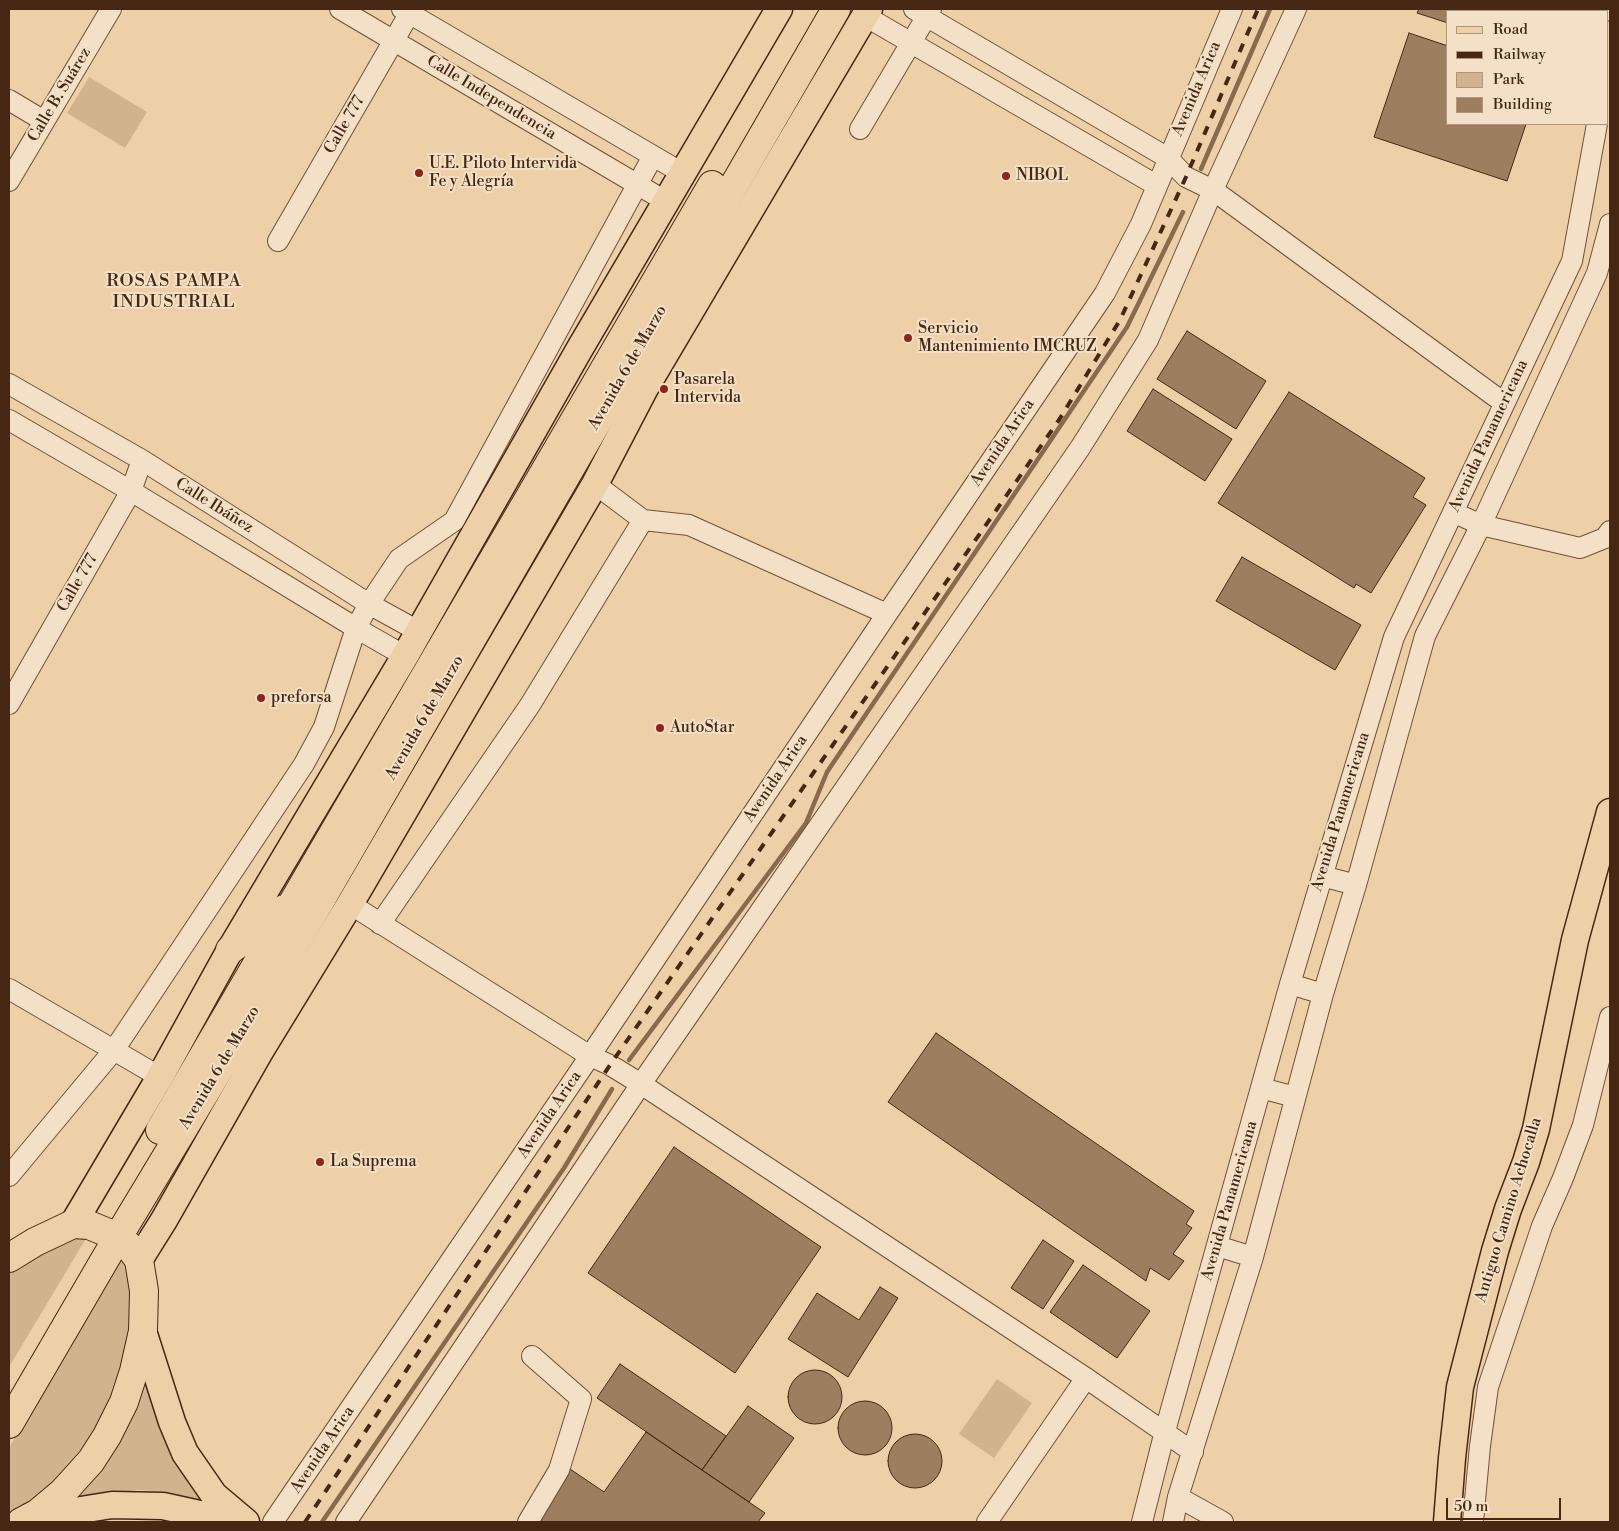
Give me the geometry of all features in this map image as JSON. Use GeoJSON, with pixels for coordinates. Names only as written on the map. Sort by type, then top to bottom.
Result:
{"type":"FeatureCollection","features":[{"type":"Feature","properties":{"kind":"highway","name":"Avenida 6 de Marzo"},"geometry":{"type":"LineString","coordinates":[[9,1424],[110,1234],[294,902],[814,9]]}},
{"type":"Feature","properties":{"kind":"highway","name":"Avenida 6 de Marzo"},"geometry":{"type":"LineString","coordinates":[[9,1390],[312,915],[836,9]]}},
{"type":"Feature","properties":{"kind":"highway"},"geometry":{"type":"LineString","coordinates":[[230,950],[294,902]]}},
{"type":"Feature","properties":{"kind":"highway"},"geometry":{"type":"LineString","coordinates":[[9,1258],[34,1242],[73,1224],[89,1225],[110,1234],[129,1246],[138,1260],[144,1291],[144,1331],[124,1402],[107,1436],[91,1461],[63,1492],[38,1513],[37,1520]]}},
{"type":"Feature","properties":{"kind":"main road"},"geometry":{"type":"LineString","coordinates":[[73,1224],[160,1077],[230,950],[404,656],[579,350],[780,9]]}},
{"type":"Feature","properties":{"kind":"main road","name":"Avenida 6 de Marzo"},"geometry":{"type":"LineString","coordinates":[[138,1260],[164,1220],[259,1053],[350,904],[595,484],[644,390],[867,12]]}},
{"type":"Feature","properties":{"kind":"main road","name":"Antiguo Camino Achocalla"},"geometry":{"type":"LineString","coordinates":[[1448,1522],[1452,1458],[1460,1386],[1498,1243],[1536,1129],[1576,940],[1610,812]]}},
{"type":"Feature","properties":{"kind":"main road"},"geometry":{"type":"LineString","coordinates":[[144,1331],[172,1422],[185,1454],[214,1495],[246,1522]]}},
{"type":"Feature","properties":{"kind":"main road"},"geometry":{"type":"LineString","coordinates":[[37,1520],[62,1513],[112,1505],[163,1506],[213,1517],[226,1522]]}},
{"type":"Feature","properties":{"kind":"street","name":"Calle B. Suárez"},"geometry":{"type":"LineString","coordinates":[[9,181],[111,9]]}},
{"type":"Feature","properties":{"kind":"street","name":"Calle Independencia"},"geometry":{"type":"LineString","coordinates":[[340,9],[667,202]]}},
{"type":"Feature","properties":{"kind":"street","name":"Avenida Arica"},"geometry":{"type":"LineString","coordinates":[[273,1522],[1105,293],[1140,224],[1232,9]]}},
{"type":"Feature","properties":{"kind":"street"},"geometry":{"type":"LineString","coordinates":[[346,1522],[642,1084],[1080,448],[1148,340],[1213,190],[1296,9]]}},
{"type":"Feature","properties":{"kind":"street","name":"Calle Independencia"},"geometry":{"type":"LineString","coordinates":[[408,10],[684,174]]}},
{"type":"Feature","properties":{"kind":"street","name":"Calle 777"},"geometry":{"type":"LineString","coordinates":[[278,242],[394,40],[408,10]]}},
{"type":"Feature","properties":{"kind":"street"},"geometry":{"type":"LineString","coordinates":[[860,129],[911,43],[924,11],[1168,158],[1186,176],[1213,190],[1504,403]]}},
{"type":"Feature","properties":{"kind":"street"},"geometry":{"type":"LineString","coordinates":[[867,12],[911,43],[1156,185]]}},
{"type":"Feature","properties":{"kind":"street"},"geometry":{"type":"LineString","coordinates":[[9,100],[44,121]]}},
{"type":"Feature","properties":{"kind":"street","name":"Avenida Panamericana"},"geometry":{"type":"LineString","coordinates":[[1142,1522],[1165,1431],[1290,984],[1394,637],[1572,261],[1597,125]]}},
{"type":"Feature","properties":{"kind":"street"},"geometry":{"type":"LineString","coordinates":[[9,1176],[114,1050],[304,764],[324,728],[356,628],[369,604],[399,559],[454,521],[653,156]]}},
{"type":"Feature","properties":{"kind":"street","name":"Avenida Panamericana"},"geometry":{"type":"LineString","coordinates":[[1172,1522],[1178,1497],[1253,1257],[1323,994],[1356,885],[1425,636],[1603,276],[1610,224]]}},
{"type":"Feature","properties":{"kind":"street"},"geometry":{"type":"LineString","coordinates":[[1572,261],[1603,276]]}},
{"type":"Feature","properties":{"kind":"street","name":"Calle Ibáñez"},"geometry":{"type":"LineString","coordinates":[[9,384],[142,460],[369,604],[418,631]]}},
{"type":"Feature","properties":{"kind":"street","name":"Calle Ibáñez"},"geometry":{"type":"LineString","coordinates":[[9,420],[131,491],[404,656]]}},
{"type":"Feature","properties":{"kind":"street","name":"Calle 777"},"geometry":{"type":"LineString","coordinates":[[9,704],[131,491],[142,460]]}},
{"type":"Feature","properties":{"kind":"street"},"geometry":{"type":"LineString","coordinates":[[595,484],[643,520],[689,525],[887,614]]}},
{"type":"Feature","properties":{"kind":"street"},"geometry":{"type":"LineString","coordinates":[[1453,512],[1481,525],[1580,548],[1605,538],[1610,531]]}},
{"type":"Feature","properties":{"kind":"street"},"geometry":{"type":"LineString","coordinates":[[380,924],[530,705],[643,520]]}},
{"type":"Feature","properties":{"kind":"street"},"geometry":{"type":"LineString","coordinates":[[1398,627],[1425,636]]}},
{"type":"Feature","properties":{"kind":"street"},"geometry":{"type":"LineString","coordinates":[[1358,756],[1389,765]]}},
{"type":"Feature","properties":{"kind":"street"},"geometry":{"type":"LineString","coordinates":[[1322,876],[1356,885]]}},
{"type":"Feature","properties":{"kind":"street"},"geometry":{"type":"LineString","coordinates":[[350,904],[590,1056],[610,1065],[642,1084],[1086,1378],[1193,1452]]}},
{"type":"Feature","properties":{"kind":"street"},"geometry":{"type":"LineString","coordinates":[[1290,984],[1323,994]]}},
{"type":"Feature","properties":{"kind":"street"},"geometry":{"type":"LineString","coordinates":[[9,989],[160,1077]]}},
{"type":"Feature","properties":{"kind":"street"},"geometry":{"type":"LineString","coordinates":[[1473,1522],[1488,1387],[1542,1226],[1563,1178],[1582,1125],[1610,1018]]}},
{"type":"Feature","properties":{"kind":"street"},"geometry":{"type":"LineString","coordinates":[[1261,1088],[1295,1097]]}},
{"type":"Feature","properties":{"kind":"street"},"geometry":{"type":"LineString","coordinates":[[1217,1246],[1253,1257]]}},
{"type":"Feature","properties":{"kind":"street"},"geometry":{"type":"LineString","coordinates":[[528,1522],[559,1470],[581,1399],[532,1356]]}},
{"type":"Feature","properties":{"kind":"street"},"geometry":{"type":"LineString","coordinates":[[987,1522],[1086,1378]]}},
{"type":"Feature","properties":{"kind":"street"},"geometry":{"type":"LineString","coordinates":[[1178,1497],[1222,1522]]}},
{"type":"Feature","properties":{"kind":"green space"},"geometry":{"type":"Polygon","coordinates":[[[89,77],[147,112],[125,148],[67,113],[89,77]]]}},
{"type":"Feature","properties":{"kind":"green space"},"geometry":{"type":"Polygon","coordinates":[[[76,1235],[88,1235],[9,1367],[9,1271],[76,1235]]]}},
{"type":"Feature","properties":{"kind":"green space"},"geometry":{"type":"Polygon","coordinates":[[[120,1255],[130,1270],[133,1295],[129,1345],[119,1392],[94,1439],[63,1477],[23,1508],[9,1515],[9,1448],[120,1255]]]}},
{"type":"Feature","properties":{"kind":"green space"},"geometry":{"type":"Polygon","coordinates":[[[147,1372],[209,1502],[166,1492],[138,1490],[67,1501],[112,1452],[139,1403],[147,1372]]]}},
{"type":"Feature","properties":{"kind":"green space"},"geometry":{"type":"Polygon","coordinates":[[[997,1379],[1032,1403],[994,1458],[959,1434],[997,1379]]]}},
{"type":"Feature","properties":{"kind":"building"},"geometry":{"type":"Polygon","coordinates":[[[1419,9],[1539,9],[1446,10],[1446,22],[1417,13],[1419,9]]]}},
{"type":"Feature","properties":{"kind":"building"},"geometry":{"type":"Polygon","coordinates":[[[1409,33],[1446,45],[1446,125],[1526,125],[1507,181],[1374,137],[1409,33]]]}},
{"type":"Feature","properties":{"kind":"building"},"geometry":{"type":"Polygon","coordinates":[[[1187,331],[1266,381],[1236,429],[1157,379],[1187,331]]]}},
{"type":"Feature","properties":{"kind":"building"},"geometry":{"type":"Polygon","coordinates":[[[1153,389],[1232,439],[1205,481],[1127,431],[1153,389]]]}},
{"type":"Feature","properties":{"kind":"building"},"geometry":{"type":"Polygon","coordinates":[[[1289,392],[1425,478],[1413,497],[1426,505],[1371,593],[1356,584],[1354,588],[1218,503],[1289,392]]]}},
{"type":"Feature","properties":{"kind":"building"},"geometry":{"type":"Polygon","coordinates":[[[1242,557],[1361,625],[1335,670],[1216,601],[1242,557]]]}},
{"type":"Feature","properties":{"kind":"building"},"geometry":{"type":"Polygon","coordinates":[[[936,1033],[1194,1211],[1186,1224],[1192,1228],[1173,1254],[1184,1261],[1169,1280],[1150,1268],[1146,1281],[888,1102],[936,1033]]]}},
{"type":"Feature","properties":{"kind":"building"},"geometry":{"type":"Polygon","coordinates":[[[674,1147],[821,1247],[735,1373],[588,1273],[674,1147]]]}},
{"type":"Feature","properties":{"kind":"building"},"geometry":{"type":"Polygon","coordinates":[[[1043,1240],[1074,1261],[1043,1309],[1011,1288],[1043,1240]]]}},
{"type":"Feature","properties":{"kind":"building"},"geometry":{"type":"Polygon","coordinates":[[[1083,1265],[1150,1311],[1117,1358],[1050,1312],[1083,1265]]]}},
{"type":"Feature","properties":{"kind":"building"},"geometry":{"type":"Polygon","coordinates":[[[880,1287],[898,1298],[848,1377],[788,1339],[817,1293],[859,1320],[880,1287]]]}},
{"type":"Feature","properties":{"kind":"building"},"geometry":{"type":"Polygon","coordinates":[[[620,1364],[726,1436],[702,1470],[597,1398],[620,1364]]]}},
{"type":"Feature","properties":{"kind":"building"},"geometry":{"type":"Polygon","coordinates":[[[815,1370],[825,1372],[834,1378],[840,1387],[842,1397],[840,1407],[834,1416],[825,1422],[815,1424],[805,1422],[796,1416],[790,1407],[788,1397],[790,1387],[796,1378],[805,1372],[815,1370]]]}},
{"type":"Feature","properties":{"kind":"building"},"geometry":{"type":"Polygon","coordinates":[[[865,1401],[875,1403],[884,1409],[890,1418],[892,1428],[890,1438],[884,1447],[875,1453],[865,1455],[855,1453],[846,1447],[840,1438],[838,1428],[840,1418],[846,1409],[855,1403],[865,1401]]]}},
{"type":"Feature","properties":{"kind":"building"},"geometry":{"type":"Polygon","coordinates":[[[748,1406],[794,1438],[749,1502],[702,1470],[748,1406]]]}},
{"type":"Feature","properties":{"kind":"building"},"geometry":{"type":"Polygon","coordinates":[[[646,1432],[765,1513],[758,1522],[543,1522],[536,1518],[570,1469],[604,1492],[646,1432]]]}},
{"type":"Feature","properties":{"kind":"building"},"geometry":{"type":"Polygon","coordinates":[[[915,1434],[925,1436],[934,1442],[940,1451],[942,1461],[940,1471],[934,1480],[925,1486],[915,1488],[905,1486],[896,1480],[890,1471],[888,1461],[890,1451],[896,1442],[905,1436],[915,1434]]]}},
{"type":"Feature","properties":{"kind":"waterway"},"geometry":{"type":"LineString","coordinates":[[1201,169],[1270,9]]}},
{"type":"Feature","properties":{"kind":"waterway"},"geometry":{"type":"LineString","coordinates":[[629,1060],[806,823],[827,772],[1127,327],[1183,212]]}},
{"type":"Feature","properties":{"kind":"waterway"},"geometry":{"type":"LineString","coordinates":[[322,1522],[564,1168],[612,1089]]}},
{"type":"Feature","properties":{"kind":"railway"},"geometry":{"type":"LineString","coordinates":[[305,1522],[610,1065],[1059,420],[1120,320],[1186,177],[1258,9]]}},
{"type":"Feature","properties":{"kind":"place","name":"U.E. Piloto Intervida Fe y Alegría"},"geometry":{"type":"Point","coordinates":[419,173]}},
{"type":"Feature","properties":{"kind":"place","name":"NIBOL"},"geometry":{"type":"Point","coordinates":[1006,176]}},
{"type":"Feature","properties":{"kind":"place","name":"Servicio Mantenimiento IMCRUZ"},"geometry":{"type":"Point","coordinates":[908,338]}},
{"type":"Feature","properties":{"kind":"place","name":"Pasarela Intervida"},"geometry":{"type":"Point","coordinates":[664,389]}},
{"type":"Feature","properties":{"kind":"place","name":"preforsa"},"geometry":{"type":"Point","coordinates":[261,698]}},
{"type":"Feature","properties":{"kind":"place","name":"AutoStar"},"geometry":{"type":"Point","coordinates":[660,728]}},
{"type":"Feature","properties":{"kind":"place","name":"La Suprema"},"geometry":{"type":"Point","coordinates":[320,1162]}},
{"type":"Feature","properties":{"kind":"district","name":"ROSAS PAMPA INDUSTRIAL"},"geometry":{"type":"Point","coordinates":[174,292]}}]}
